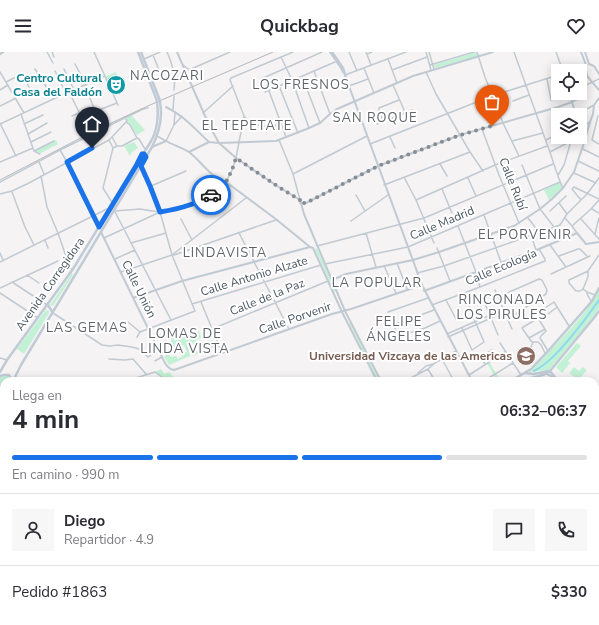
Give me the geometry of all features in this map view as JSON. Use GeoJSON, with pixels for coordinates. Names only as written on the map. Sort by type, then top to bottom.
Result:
{"type":"FeatureCollection","features":[{"type":"Feature","properties":{"kind":"main road","name":"Avenida Corregidora"},"geometry":{"type":"LineString","coordinates":[[138,52],[157,96]]}},
{"type":"Feature","properties":{"kind":"main road","name":"Avenida Corregidora"},"geometry":{"type":"LineString","coordinates":[[15,377],[100,232],[115,211],[157,136],[162,112],[141,52]]}},
{"type":"Feature","properties":{"kind":"main road"},"geometry":{"type":"LineString","coordinates":[[331,52],[343,68],[345,77]]}},
{"type":"Feature","properties":{"kind":"main road","name":"Avenida Corregidora"},"geometry":{"type":"LineString","coordinates":[[0,372],[7,360],[73,270],[136,166],[149,144],[155,130],[159,103]]}},
{"type":"Feature","properties":{"kind":"main road"},"geometry":{"type":"LineString","coordinates":[[142,154],[146,157]]}},
{"type":"Feature","properties":{"kind":"main road"},"geometry":{"type":"LineString","coordinates":[[518,377],[531,369],[570,328],[592,301],[599,288]]}},
{"type":"Feature","properties":{"kind":"main road"},"geometry":{"type":"LineString","coordinates":[[48,305],[52,313]]}},
{"type":"Feature","properties":{"kind":"main road"},"geometry":{"type":"LineString","coordinates":[[535,377],[547,374],[550,371],[599,311]]}},
{"type":"Feature","properties":{"kind":"main road"},"geometry":{"type":"LineString","coordinates":[[524,373],[534,374],[550,371]]}},
{"type":"Feature","properties":{"kind":"main road"},"geometry":{"type":"LineString","coordinates":[[550,371],[555,377]]}},
{"type":"Feature","properties":{"kind":"main road"},"geometry":{"type":"LineString","coordinates":[[0,376],[6,374],[10,377]]}},
{"type":"Feature","properties":{"kind":"main road"},"geometry":{"type":"LineString","coordinates":[[547,374],[552,377]]}},
{"type":"Feature","properties":{"kind":"street"},"geometry":{"type":"LineString","coordinates":[[47,52],[53,63]]}},
{"type":"Feature","properties":{"kind":"street"},"geometry":{"type":"LineString","coordinates":[[52,52],[54,57]]}},
{"type":"Feature","properties":{"kind":"street"},"geometry":{"type":"LineString","coordinates":[[94,52],[118,105]]}},
{"type":"Feature","properties":{"kind":"street"},"geometry":{"type":"LineString","coordinates":[[144,59],[160,52]]}},
{"type":"Feature","properties":{"kind":"street"},"geometry":{"type":"LineString","coordinates":[[167,52],[174,72],[174,90]]}},
{"type":"Feature","properties":{"kind":"street"},"geometry":{"type":"LineString","coordinates":[[177,52],[203,113],[219,143],[236,158],[300,201],[306,203],[378,166],[460,135],[536,114],[576,100]]}},
{"type":"Feature","properties":{"kind":"street"},"geometry":{"type":"LineString","coordinates":[[183,65],[188,69],[191,69],[230,52]]}},
{"type":"Feature","properties":{"kind":"street"},"geometry":{"type":"LineString","coordinates":[[281,124],[275,126],[259,125],[246,119],[230,79],[293,52]]}},
{"type":"Feature","properties":{"kind":"street"},"geometry":{"type":"LineString","coordinates":[[261,79],[322,52]]}},
{"type":"Feature","properties":{"kind":"street"},"geometry":{"type":"LineString","coordinates":[[349,52],[356,70]]}},
{"type":"Feature","properties":{"kind":"street"},"geometry":{"type":"LineString","coordinates":[[371,65],[366,53],[372,52]]}},
{"type":"Feature","properties":{"kind":"street"},"geometry":{"type":"LineString","coordinates":[[406,52],[356,70],[345,77],[424,291],[468,375],[505,352]]}},
{"type":"Feature","properties":{"kind":"street"},"geometry":{"type":"LineString","coordinates":[[427,52],[434,69]]}},
{"type":"Feature","properties":{"kind":"street"},"geometry":{"type":"LineString","coordinates":[[427,52],[431,70]]}},
{"type":"Feature","properties":{"kind":"street"},"geometry":{"type":"LineString","coordinates":[[430,65],[476,52],[502,123],[519,156]]}},
{"type":"Feature","properties":{"kind":"street"},"geometry":{"type":"LineString","coordinates":[[189,152],[209,142],[276,141],[320,123],[337,109],[392,84],[434,69],[493,52]]}},
{"type":"Feature","properties":{"kind":"street"},"geometry":{"type":"LineString","coordinates":[[514,52],[546,140],[553,164],[563,188]]}},
{"type":"Feature","properties":{"kind":"street"},"geometry":{"type":"LineString","coordinates":[[556,52],[560,64]]}},
{"type":"Feature","properties":{"kind":"street"},"geometry":{"type":"LineString","coordinates":[[581,52],[588,65]]}},
{"type":"Feature","properties":{"kind":"street"},"geometry":{"type":"LineString","coordinates":[[585,52],[588,65],[586,70],[588,76],[599,90]]}},
{"type":"Feature","properties":{"kind":"street"},"geometry":{"type":"LineString","coordinates":[[153,55],[159,70]]}},
{"type":"Feature","properties":{"kind":"street"},"geometry":{"type":"LineString","coordinates":[[282,57],[309,128]]}},
{"type":"Feature","properties":{"kind":"street"},"geometry":{"type":"LineString","coordinates":[[392,70],[427,57]]}},
{"type":"Feature","properties":{"kind":"street"},"geometry":{"type":"LineString","coordinates":[[388,59],[397,83]]}},
{"type":"Feature","properties":{"kind":"street"},"geometry":{"type":"LineString","coordinates":[[265,92],[335,62]]}},
{"type":"Feature","properties":{"kind":"street"},"geometry":{"type":"LineString","coordinates":[[75,64],[100,123]]}},
{"type":"Feature","properties":{"kind":"street"},"geometry":{"type":"LineString","coordinates":[[588,65],[594,66],[599,74]]}},
{"type":"Feature","properties":{"kind":"street"},"geometry":{"type":"LineString","coordinates":[[364,68],[374,93]]}},
{"type":"Feature","properties":{"kind":"street"},"geometry":{"type":"LineString","coordinates":[[35,69],[54,99]]}},
{"type":"Feature","properties":{"kind":"street"},"geometry":{"type":"LineString","coordinates":[[64,69],[74,90]]}},
{"type":"Feature","properties":{"kind":"street"},"geometry":{"type":"LineString","coordinates":[[54,71],[66,93]]}},
{"type":"Feature","properties":{"kind":"street"},"geometry":{"type":"LineString","coordinates":[[314,71],[330,114]]}},
{"type":"Feature","properties":{"kind":"street"},"geometry":{"type":"LineString","coordinates":[[425,72],[460,135],[483,171]]}},
{"type":"Feature","properties":{"kind":"street"},"geometry":{"type":"LineString","coordinates":[[0,73],[24,112]]}},
{"type":"Feature","properties":{"kind":"street"},"geometry":{"type":"LineString","coordinates":[[6,82],[22,74],[29,87]]}},
{"type":"Feature","properties":{"kind":"street"},"geometry":{"type":"LineString","coordinates":[[16,156],[0,124],[105,76]]}},
{"type":"Feature","properties":{"kind":"street"},"geometry":{"type":"LineString","coordinates":[[302,76],[320,123]]}},
{"type":"Feature","properties":{"kind":"street"},"geometry":{"type":"LineString","coordinates":[[370,144],[492,96],[551,78]]}},
{"type":"Feature","properties":{"kind":"street"},"geometry":{"type":"LineString","coordinates":[[349,86],[368,79]]}},
{"type":"Feature","properties":{"kind":"street"},"geometry":{"type":"LineString","coordinates":[[547,79],[551,100]]}},
{"type":"Feature","properties":{"kind":"street"},"geometry":{"type":"LineString","coordinates":[[587,85],[599,79]]}},
{"type":"Feature","properties":{"kind":"street"},"geometry":{"type":"LineString","coordinates":[[392,84],[405,112]]}},
{"type":"Feature","properties":{"kind":"street"},"geometry":{"type":"LineString","coordinates":[[0,90],[8,85]]}},
{"type":"Feature","properties":{"kind":"street"},"geometry":{"type":"LineString","coordinates":[[203,113],[233,86]]}},
{"type":"Feature","properties":{"kind":"street"},"geometry":{"type":"LineString","coordinates":[[279,86],[298,133]]}},
{"type":"Feature","properties":{"kind":"street"},"geometry":{"type":"LineString","coordinates":[[269,91],[286,137]]}},
{"type":"Feature","properties":{"kind":"street"},"geometry":{"type":"LineString","coordinates":[[69,92],[86,126]]}},
{"type":"Feature","properties":{"kind":"street"},"geometry":{"type":"LineString","coordinates":[[513,101],[529,95]]}},
{"type":"Feature","properties":{"kind":"street"},"geometry":{"type":"LineString","coordinates":[[174,96],[174,125]]}},
{"type":"Feature","properties":{"kind":"street"},"geometry":{"type":"LineString","coordinates":[[0,106],[16,98]]}},
{"type":"Feature","properties":{"kind":"street"},"geometry":{"type":"LineString","coordinates":[[587,109],[594,105],[599,98]]}},
{"type":"Feature","properties":{"kind":"street"},"geometry":{"type":"LineString","coordinates":[[383,121],[379,108],[399,100]]}},
{"type":"Feature","properties":{"kind":"street"},"geometry":{"type":"LineString","coordinates":[[572,102],[573,108]]}},
{"type":"Feature","properties":{"kind":"street"},"geometry":{"type":"LineString","coordinates":[[96,111],[117,103]]}},
{"type":"Feature","properties":{"kind":"street"},"geometry":{"type":"LineString","coordinates":[[332,280],[346,274],[413,260],[439,252],[514,226],[528,218],[546,205],[563,188],[574,172],[593,114],[594,105]]}},
{"type":"Feature","properties":{"kind":"street"},"geometry":{"type":"LineString","coordinates":[[166,107],[182,116],[209,142]]}},
{"type":"Feature","properties":{"kind":"street"},"geometry":{"type":"LineString","coordinates":[[0,182],[125,117],[148,108]]}},
{"type":"Feature","properties":{"kind":"street"},"geometry":{"type":"LineString","coordinates":[[376,124],[412,110]]}},
{"type":"Feature","properties":{"kind":"street"},"geometry":{"type":"LineString","coordinates":[[72,116],[79,113]]}},
{"type":"Feature","properties":{"kind":"street"},"geometry":{"type":"LineString","coordinates":[[21,114],[34,151],[40,154]]}},
{"type":"Feature","properties":{"kind":"street"},"geometry":{"type":"LineString","coordinates":[[24,124],[43,115]]}},
{"type":"Feature","properties":{"kind":"street"},"geometry":{"type":"LineString","coordinates":[[152,147],[166,141],[174,125],[182,116]]}},
{"type":"Feature","properties":{"kind":"street"},"geometry":{"type":"LineString","coordinates":[[104,238],[160,212],[206,199],[216,191],[226,182],[232,170],[236,158],[244,116]]}},
{"type":"Feature","properties":{"kind":"street"},"geometry":{"type":"LineString","coordinates":[[598,116],[592,140],[599,144]]}},
{"type":"Feature","properties":{"kind":"street"},"geometry":{"type":"LineString","coordinates":[[125,117],[126,122],[130,125],[145,149]]}},
{"type":"Feature","properties":{"kind":"street"},"geometry":{"type":"LineString","coordinates":[[0,194],[12,191],[109,140],[126,122]]}},
{"type":"Feature","properties":{"kind":"street"},"geometry":{"type":"LineString","coordinates":[[28,134],[47,123]]}},
{"type":"Feature","properties":{"kind":"street","name":"Calle Rubí"},"geometry":{"type":"LineString","coordinates":[[482,128],[495,165],[519,223]]}},
{"type":"Feature","properties":{"kind":"street"},"geometry":{"type":"LineString","coordinates":[[31,142],[51,132]]}},
{"type":"Feature","properties":{"kind":"street"},"geometry":{"type":"LineString","coordinates":[[512,141],[543,133]]}},
{"type":"Feature","properties":{"kind":"street"},"geometry":{"type":"LineString","coordinates":[[157,136],[189,152],[222,181],[226,182],[313,248],[424,218],[553,164]]}},
{"type":"Feature","properties":{"kind":"street"},"geometry":{"type":"LineString","coordinates":[[293,174],[367,136]]}},
{"type":"Feature","properties":{"kind":"street"},"geometry":{"type":"LineString","coordinates":[[389,136],[395,148]]}},
{"type":"Feature","properties":{"kind":"street"},"geometry":{"type":"LineString","coordinates":[[112,137],[117,146]]}},
{"type":"Feature","properties":{"kind":"street"},"geometry":{"type":"LineString","coordinates":[[113,148],[122,146],[137,138]]}},
{"type":"Feature","properties":{"kind":"street"},"geometry":{"type":"LineString","coordinates":[[546,140],[551,138]]}},
{"type":"Feature","properties":{"kind":"street"},"geometry":{"type":"LineString","coordinates":[[34,151],[54,140]]}},
{"type":"Feature","properties":{"kind":"street"},"geometry":{"type":"LineString","coordinates":[[109,140],[113,148],[103,188],[113,204]]}},
{"type":"Feature","properties":{"kind":"street"},"geometry":{"type":"LineString","coordinates":[[212,142],[217,140]]}},
{"type":"Feature","properties":{"kind":"street"},"geometry":{"type":"LineString","coordinates":[[279,140],[293,174],[300,201],[317,246],[337,291],[344,311],[375,377]]}},
{"type":"Feature","properties":{"kind":"street"},"geometry":{"type":"LineString","coordinates":[[550,152],[565,144]]}},
{"type":"Feature","properties":{"kind":"street"},"geometry":{"type":"LineString","coordinates":[[558,176],[564,165],[570,144]]}},
{"type":"Feature","properties":{"kind":"street"},"geometry":{"type":"LineString","coordinates":[[416,200],[495,165],[548,146]]}},
{"type":"Feature","properties":{"kind":"street"},"geometry":{"type":"LineString","coordinates":[[0,162],[33,148]]}},
{"type":"Feature","properties":{"kind":"street"},"geometry":{"type":"LineString","coordinates":[[582,149],[599,157]]}},
{"type":"Feature","properties":{"kind":"street"},"geometry":{"type":"LineString","coordinates":[[60,150],[99,227]]}},
{"type":"Feature","properties":{"kind":"street"},"geometry":{"type":"LineString","coordinates":[[384,185],[470,152]]}},
{"type":"Feature","properties":{"kind":"street"},"geometry":{"type":"LineString","coordinates":[[578,161],[599,171]]}},
{"type":"Feature","properties":{"kind":"street"},"geometry":{"type":"LineString","coordinates":[[39,162],[44,174]]}},
{"type":"Feature","properties":{"kind":"street"},"geometry":{"type":"LineString","coordinates":[[440,164],[447,176]]}},
{"type":"Feature","properties":{"kind":"street"},"geometry":{"type":"LineString","coordinates":[[522,165],[540,209],[554,227]]}},
{"type":"Feature","properties":{"kind":"street"},"geometry":{"type":"LineString","coordinates":[[137,337],[140,332],[148,328],[195,311],[172,255],[160,212],[141,166]]}},
{"type":"Feature","properties":{"kind":"street"},"geometry":{"type":"LineString","coordinates":[[150,186],[186,171]]}},
{"type":"Feature","properties":{"kind":"street"},"geometry":{"type":"LineString","coordinates":[[574,172],[596,183]]}},
{"type":"Feature","properties":{"kind":"street"},"geometry":{"type":"LineString","coordinates":[[41,176],[47,207],[70,268],[73,270]]}},
{"type":"Feature","properties":{"kind":"street"},"geometry":{"type":"LineString","coordinates":[[404,177],[416,200],[434,243]]}},
{"type":"Feature","properties":{"kind":"street"},"geometry":{"type":"LineString","coordinates":[[468,178],[476,196]]}},
{"type":"Feature","properties":{"kind":"street"},"geometry":{"type":"LineString","coordinates":[[418,273],[444,266],[560,225],[567,214],[587,194],[599,178]]}},
{"type":"Feature","properties":{"kind":"street","name":"Calle Madrid"},"geometry":{"type":"LineString","coordinates":[[325,264],[408,247],[560,182]]}},
{"type":"Feature","properties":{"kind":"street"},"geometry":{"type":"LineString","coordinates":[[442,188],[452,212]]}},
{"type":"Feature","properties":{"kind":"street"},"geometry":{"type":"LineString","coordinates":[[572,226],[591,209],[599,199],[572,188],[581,200]]}},
{"type":"Feature","properties":{"kind":"street"},"geometry":{"type":"LineString","coordinates":[[12,191],[25,227],[34,245]]}},
{"type":"Feature","properties":{"kind":"street"},"geometry":{"type":"LineString","coordinates":[[351,221],[388,195]]}},
{"type":"Feature","properties":{"kind":"street"},"geometry":{"type":"LineString","coordinates":[[356,196],[365,211]]}},
{"type":"Feature","properties":{"kind":"street"},"geometry":{"type":"LineString","coordinates":[[550,212],[566,196]]}},
{"type":"Feature","properties":{"kind":"street"},"geometry":{"type":"LineString","coordinates":[[172,255],[246,198]]}},
{"type":"Feature","properties":{"kind":"street"},"geometry":{"type":"LineString","coordinates":[[559,203],[567,214]]}},
{"type":"Feature","properties":{"kind":"street"},"geometry":{"type":"LineString","coordinates":[[0,262],[107,209]]}},
{"type":"Feature","properties":{"kind":"street"},"geometry":{"type":"LineString","coordinates":[[160,212],[140,209],[115,211],[171,320]]}},
{"type":"Feature","properties":{"kind":"street"},"geometry":{"type":"LineString","coordinates":[[591,209],[599,213]]}},
{"type":"Feature","properties":{"kind":"street"},"geometry":{"type":"LineString","coordinates":[[484,215],[502,262]]}},
{"type":"Feature","properties":{"kind":"street"},"geometry":{"type":"LineString","coordinates":[[528,218],[539,232]]}},
{"type":"Feature","properties":{"kind":"street"},"geometry":{"type":"LineString","coordinates":[[565,218],[588,248]]}},
{"type":"Feature","properties":{"kind":"street"},"geometry":{"type":"LineString","coordinates":[[595,234],[599,218]]}},
{"type":"Feature","properties":{"kind":"street"},"geometry":{"type":"LineString","coordinates":[[181,219],[192,240]]}},
{"type":"Feature","properties":{"kind":"street"},"geometry":{"type":"LineString","coordinates":[[581,219],[599,240],[586,244]]}},
{"type":"Feature","properties":{"kind":"street"},"geometry":{"type":"LineString","coordinates":[[121,272],[277,220]]}},
{"type":"Feature","properties":{"kind":"street"},"geometry":{"type":"LineString","coordinates":[[458,226],[476,272],[480,287]]}},
{"type":"Feature","properties":{"kind":"street","name":"Calle Unión"},"geometry":{"type":"LineString","coordinates":[[100,232],[162,357],[168,368],[170,370],[174,370]]}},
{"type":"Feature","properties":{"kind":"street"},"geometry":{"type":"LineString","coordinates":[[131,243],[166,233]]}},
{"type":"Feature","properties":{"kind":"street"},"geometry":{"type":"LineString","coordinates":[[239,233],[290,330]]}},
{"type":"Feature","properties":{"kind":"street"},"geometry":{"type":"LineString","coordinates":[[366,233],[376,267]]}},
{"type":"Feature","properties":{"kind":"street"},"geometry":{"type":"LineString","coordinates":[[424,291],[550,245],[577,233]]}},
{"type":"Feature","properties":{"kind":"street"},"geometry":{"type":"LineString","coordinates":[[531,235],[537,249]]}},
{"type":"Feature","properties":{"kind":"street"},"geometry":{"type":"LineString","coordinates":[[45,240],[48,248]]}},
{"type":"Feature","properties":{"kind":"street"},"geometry":{"type":"LineString","coordinates":[[550,245],[566,267]]}},
{"type":"Feature","properties":{"kind":"street"},"geometry":{"type":"LineString","coordinates":[[133,298],[182,281],[310,247]]}},
{"type":"Feature","properties":{"kind":"street"},"geometry":{"type":"LineString","coordinates":[[313,248],[328,281],[379,377]]}},
{"type":"Feature","properties":{"kind":"street"},"geometry":{"type":"LineString","coordinates":[[437,248],[450,281]]}},
{"type":"Feature","properties":{"kind":"street","name":"Calle Ecología"},"geometry":{"type":"LineString","coordinates":[[432,305],[545,261],[537,249]]}},
{"type":"Feature","properties":{"kind":"street"},"geometry":{"type":"LineString","coordinates":[[551,274],[589,256],[578,249],[559,256]]}},
{"type":"Feature","properties":{"kind":"street"},"geometry":{"type":"LineString","coordinates":[[114,259],[135,250]]}},
{"type":"Feature","properties":{"kind":"street"},"geometry":{"type":"LineString","coordinates":[[0,253],[3,260]]}},
{"type":"Feature","properties":{"kind":"street"},"geometry":{"type":"LineString","coordinates":[[588,271],[588,276],[583,289],[576,291],[569,280],[588,271],[599,255]]}},
{"type":"Feature","properties":{"kind":"street"},"geometry":{"type":"LineString","coordinates":[[0,288],[58,261]]}},
{"type":"Feature","properties":{"kind":"street"},"geometry":{"type":"LineString","coordinates":[[397,263],[408,290]]}},
{"type":"Feature","properties":{"kind":"street","name":"Calle Antonio Alzate"},"geometry":{"type":"LineString","coordinates":[[192,304],[321,266]]}},
{"type":"Feature","properties":{"kind":"street"},"geometry":{"type":"LineString","coordinates":[[384,266],[396,294]]}},
{"type":"Feature","properties":{"kind":"street"},"geometry":{"type":"LineString","coordinates":[[27,275],[40,283]]}},
{"type":"Feature","properties":{"kind":"street"},"geometry":{"type":"LineString","coordinates":[[498,297],[539,279],[542,280],[547,290],[546,294],[508,319]]}},
{"type":"Feature","properties":{"kind":"street","name":"Calle de la Paz"},"geometry":{"type":"LineString","coordinates":[[212,329],[328,281]]}},
{"type":"Feature","properties":{"kind":"street"},"geometry":{"type":"LineString","coordinates":[[12,282],[48,305]]}},
{"type":"Feature","properties":{"kind":"street","name":"Calle Porvenir"},"geometry":{"type":"LineString","coordinates":[[174,370],[332,314],[422,285]]}},
{"type":"Feature","properties":{"kind":"street"},"geometry":{"type":"LineString","coordinates":[[583,289],[595,295]]}},
{"type":"Feature","properties":{"kind":"street"},"geometry":{"type":"LineString","coordinates":[[495,290],[512,329]]}},
{"type":"Feature","properties":{"kind":"street"},"geometry":{"type":"LineString","coordinates":[[587,292],[592,301]]}},
{"type":"Feature","properties":{"kind":"street"},"geometry":{"type":"LineString","coordinates":[[0,293],[38,318]]}},
{"type":"Feature","properties":{"kind":"street"},"geometry":{"type":"LineString","coordinates":[[388,312],[428,298]]}},
{"type":"Feature","properties":{"kind":"street"},"geometry":{"type":"LineString","coordinates":[[446,300],[456,319]]}},
{"type":"Feature","properties":{"kind":"street"},"geometry":{"type":"LineString","coordinates":[[484,301],[498,335]]}},
{"type":"Feature","properties":{"kind":"street"},"geometry":{"type":"LineString","coordinates":[[200,302],[222,353]]}},
{"type":"Feature","properties":{"kind":"street"},"geometry":{"type":"LineString","coordinates":[[545,308],[554,302],[570,328]]}},
{"type":"Feature","properties":{"kind":"street"},"geometry":{"type":"LineString","coordinates":[[462,329],[471,349],[473,350],[484,342],[469,307]]}},
{"type":"Feature","properties":{"kind":"street"},"geometry":{"type":"LineString","coordinates":[[548,314],[557,308]]}},
{"type":"Feature","properties":{"kind":"street"},"geometry":{"type":"LineString","coordinates":[[434,310],[393,325],[399,336],[425,328],[440,320]]}},
{"type":"Feature","properties":{"kind":"street"},"geometry":{"type":"LineString","coordinates":[[448,335],[504,311]]}},
{"type":"Feature","properties":{"kind":"street"},"geometry":{"type":"LineString","coordinates":[[52,313],[102,345],[132,347],[139,349],[148,357],[151,355]]}},
{"type":"Feature","properties":{"kind":"street"},"geometry":{"type":"LineString","coordinates":[[545,329],[538,318],[522,328],[531,341],[542,344],[548,351]]}},
{"type":"Feature","properties":{"kind":"street"},"geometry":{"type":"LineString","coordinates":[[128,322],[140,332]]}},
{"type":"Feature","properties":{"kind":"street"},"geometry":{"type":"LineString","coordinates":[[530,338],[545,329]]}},
{"type":"Feature","properties":{"kind":"street"},"geometry":{"type":"LineString","coordinates":[[545,329],[545,332],[540,338],[546,354]]}},
{"type":"Feature","properties":{"kind":"street"},"geometry":{"type":"LineString","coordinates":[[531,347],[533,342]]}},
{"type":"Feature","properties":{"kind":"street"},"geometry":{"type":"LineString","coordinates":[[500,343],[521,375]]}},
{"type":"Feature","properties":{"kind":"street"},"geometry":{"type":"LineString","coordinates":[[139,349],[144,348]]}},
{"type":"Feature","properties":{"kind":"street"},"geometry":{"type":"LineString","coordinates":[[475,362],[492,350]]}},
{"type":"Feature","properties":{"kind":"street"},"geometry":{"type":"LineString","coordinates":[[414,376],[456,351]]}},
{"type":"Feature","properties":{"kind":"street"},"geometry":{"type":"LineString","coordinates":[[486,354],[490,361]]}},
{"type":"Feature","properties":{"kind":"street"},"geometry":{"type":"LineString","coordinates":[[155,361],[162,357]]}},
{"type":"Feature","properties":{"kind":"street"},"geometry":{"type":"LineString","coordinates":[[0,358],[7,360]]}},
{"type":"Feature","properties":{"kind":"street"},"geometry":{"type":"LineString","coordinates":[[109,358],[125,360],[133,359],[146,374]]}},
{"type":"Feature","properties":{"kind":"street"},"geometry":{"type":"LineString","coordinates":[[481,358],[485,364]]}},
{"type":"Feature","properties":{"kind":"street"},"geometry":{"type":"LineString","coordinates":[[442,359],[452,377]]}},
{"type":"Feature","properties":{"kind":"street"},"geometry":{"type":"LineString","coordinates":[[414,376],[426,366],[435,363]]}},
{"type":"Feature","properties":{"kind":"street"},"geometry":{"type":"LineString","coordinates":[[490,377],[513,363]]}},
{"type":"Feature","properties":{"kind":"street"},"geometry":{"type":"LineString","coordinates":[[428,369],[433,377]]}},
{"type":"Feature","properties":{"kind":"street"},"geometry":{"type":"LineString","coordinates":[[138,377],[155,372],[162,377]]}},
{"type":"Feature","properties":{"kind":"green space"},"geometry":{"type":"Polygon","coordinates":[[[477,52],[478,56],[435,68],[434,65],[477,52]]]}},
{"type":"Feature","properties":{"kind":"green space"},"geometry":{"type":"Polygon","coordinates":[[[116,72],[120,82],[110,86],[106,76],[116,72]]]}},
{"type":"Feature","properties":{"kind":"green space"},"geometry":{"type":"Polygon","coordinates":[[[131,115],[145,130],[137,135],[126,118],[131,115]]]}},
{"type":"Feature","properties":{"kind":"green space"},"geometry":{"type":"Polygon","coordinates":[[[56,140],[58,144],[41,153],[35,151],[56,140]]]}},
{"type":"Feature","properties":{"kind":"green space"},"geometry":{"type":"Polygon","coordinates":[[[134,142],[138,148],[132,152],[130,156],[124,146],[134,142]]]}},
{"type":"Feature","properties":{"kind":"green space"},"geometry":{"type":"Polygon","coordinates":[[[560,182],[562,188],[549,200],[544,190],[560,182]]]}},
{"type":"Feature","properties":{"kind":"green space"},"geometry":{"type":"Polygon","coordinates":[[[317,248],[336,291],[334,292],[315,249],[317,248]]]}},
{"type":"Feature","properties":{"kind":"green space"},"geometry":{"type":"Polygon","coordinates":[[[72,273],[73,275],[53,306],[50,305],[72,273]]]}},
{"type":"Feature","properties":{"kind":"green space"},"geometry":{"type":"Polygon","coordinates":[[[599,289],[599,308],[587,325],[550,369],[528,372],[580,318],[599,289]]]}},
{"type":"Feature","properties":{"kind":"green space"},"geometry":{"type":"Polygon","coordinates":[[[47,310],[49,313],[24,354],[17,349],[47,310]]]}},
{"type":"Feature","properties":{"kind":"green space"},"geometry":{"type":"Polygon","coordinates":[[[349,323],[351,323],[378,377],[375,377],[349,323]]]}},
{"type":"Feature","properties":{"kind":"green space"},"geometry":{"type":"Polygon","coordinates":[[[199,331],[201,338],[196,340],[198,344],[194,345],[192,342],[187,344],[190,351],[190,356],[169,365],[164,356],[169,354],[171,357],[176,356],[178,359],[183,356],[182,353],[187,352],[184,345],[179,347],[180,350],[176,352],[174,349],[170,350],[168,343],[172,341],[170,337],[175,336],[176,339],[173,341],[199,331]]]}},
{"type":"Feature","properties":{"kind":"green space"},"geometry":{"type":"Polygon","coordinates":[[[213,340],[216,347],[192,356],[190,351],[194,350],[195,352],[202,350],[201,348],[206,346],[205,343],[213,340]]]}},
{"type":"Feature","properties":{"kind":"green space"},"geometry":{"type":"Polygon","coordinates":[[[577,343],[581,346],[568,361],[570,363],[562,373],[556,367],[577,343]]]}},
{"type":"Feature","properties":{"kind":"green space"},"geometry":{"type":"Polygon","coordinates":[[[489,362],[498,377],[495,377],[487,363],[489,362]]]}},
{"type":"Feature","properties":{"kind":"green space"},"geometry":{"type":"Polygon","coordinates":[[[574,367],[579,371],[583,367],[587,370],[581,377],[574,377],[569,373],[574,367]]]}},
{"type":"Feature","properties":{"kind":"green space"},"geometry":{"type":"Polygon","coordinates":[[[161,369],[164,374],[169,372],[173,377],[162,377],[155,372],[161,369]]]}},
{"type":"Feature","properties":{"kind":"green space"},"geometry":{"type":"Polygon","coordinates":[[[7,374],[10,377],[0,377],[7,374]]]}},
{"type":"Feature","properties":{"kind":"waterway"},"geometry":{"type":"LineString","coordinates":[[534,371],[545,364],[558,351],[599,300]]}},
{"type":"Feature","properties":{"kind":"railway"},"geometry":{"type":"LineString","coordinates":[[0,180],[94,131],[273,52]]}},
{"type":"Feature","properties":{"kind":"way so far"},"geometry":{"type":"LineString","coordinates":[[211,195],[226,182],[236,158],[300,200],[300,203],[306,203],[378,166],[460,135],[492,126]]}},
{"type":"Feature","properties":{"kind":"place","name":"Centro Cultural Casa del Faldón"},"geometry":{"type":"Point","coordinates":[116,85]}},
{"type":"Feature","properties":{"kind":"place","name":"Universidad Vizcaya de las Americas"},"geometry":{"type":"Point","coordinates":[526,356]}},
{"type":"Feature","properties":{"kind":"district","name":"NACOZARI"},"geometry":{"type":"Point","coordinates":[167,76]}},
{"type":"Feature","properties":{"kind":"district","name":"LOS FRESNOS"},"geometry":{"type":"Point","coordinates":[301,85]}},
{"type":"Feature","properties":{"kind":"district","name":"SAN ROQUE"},"geometry":{"type":"Point","coordinates":[375,118]}},
{"type":"Feature","properties":{"kind":"district","name":"EL TEPETATE"},"geometry":{"type":"Point","coordinates":[247,126]}},
{"type":"Feature","properties":{"kind":"district","name":"EL PORVENIR"},"geometry":{"type":"Point","coordinates":[525,235]}},
{"type":"Feature","properties":{"kind":"district","name":"LINDAVISTA"},"geometry":{"type":"Point","coordinates":[225,253]}},
{"type":"Feature","properties":{"kind":"district","name":"LA POPULAR"},"geometry":{"type":"Point","coordinates":[377,283]}},
{"type":"Feature","properties":{"kind":"district","name":"RINCONADA LOS PIRULES"},"geometry":{"type":"Point","coordinates":[502,308]}},
{"type":"Feature","properties":{"kind":"district","name":"LAS GEMAS"},"geometry":{"type":"Point","coordinates":[87,328]}},
{"type":"Feature","properties":{"kind":"district","name":"FELIPE ÁNGELES"},"geometry":{"type":"Point","coordinates":[399,330]}},
{"type":"Feature","properties":{"kind":"district","name":"LOMAS DE LINDA VISTA"},"geometry":{"type":"Point","coordinates":[185,342]}},
{"type":"Feature","properties":{"kind":"route"},"geometry":{"type":"LineString","coordinates":[[92,148],[67,162],[99,227],[142,154],[146,155],[146,157],[141,166],[160,212],[192,204],[206,199],[211,195]]}}]}
